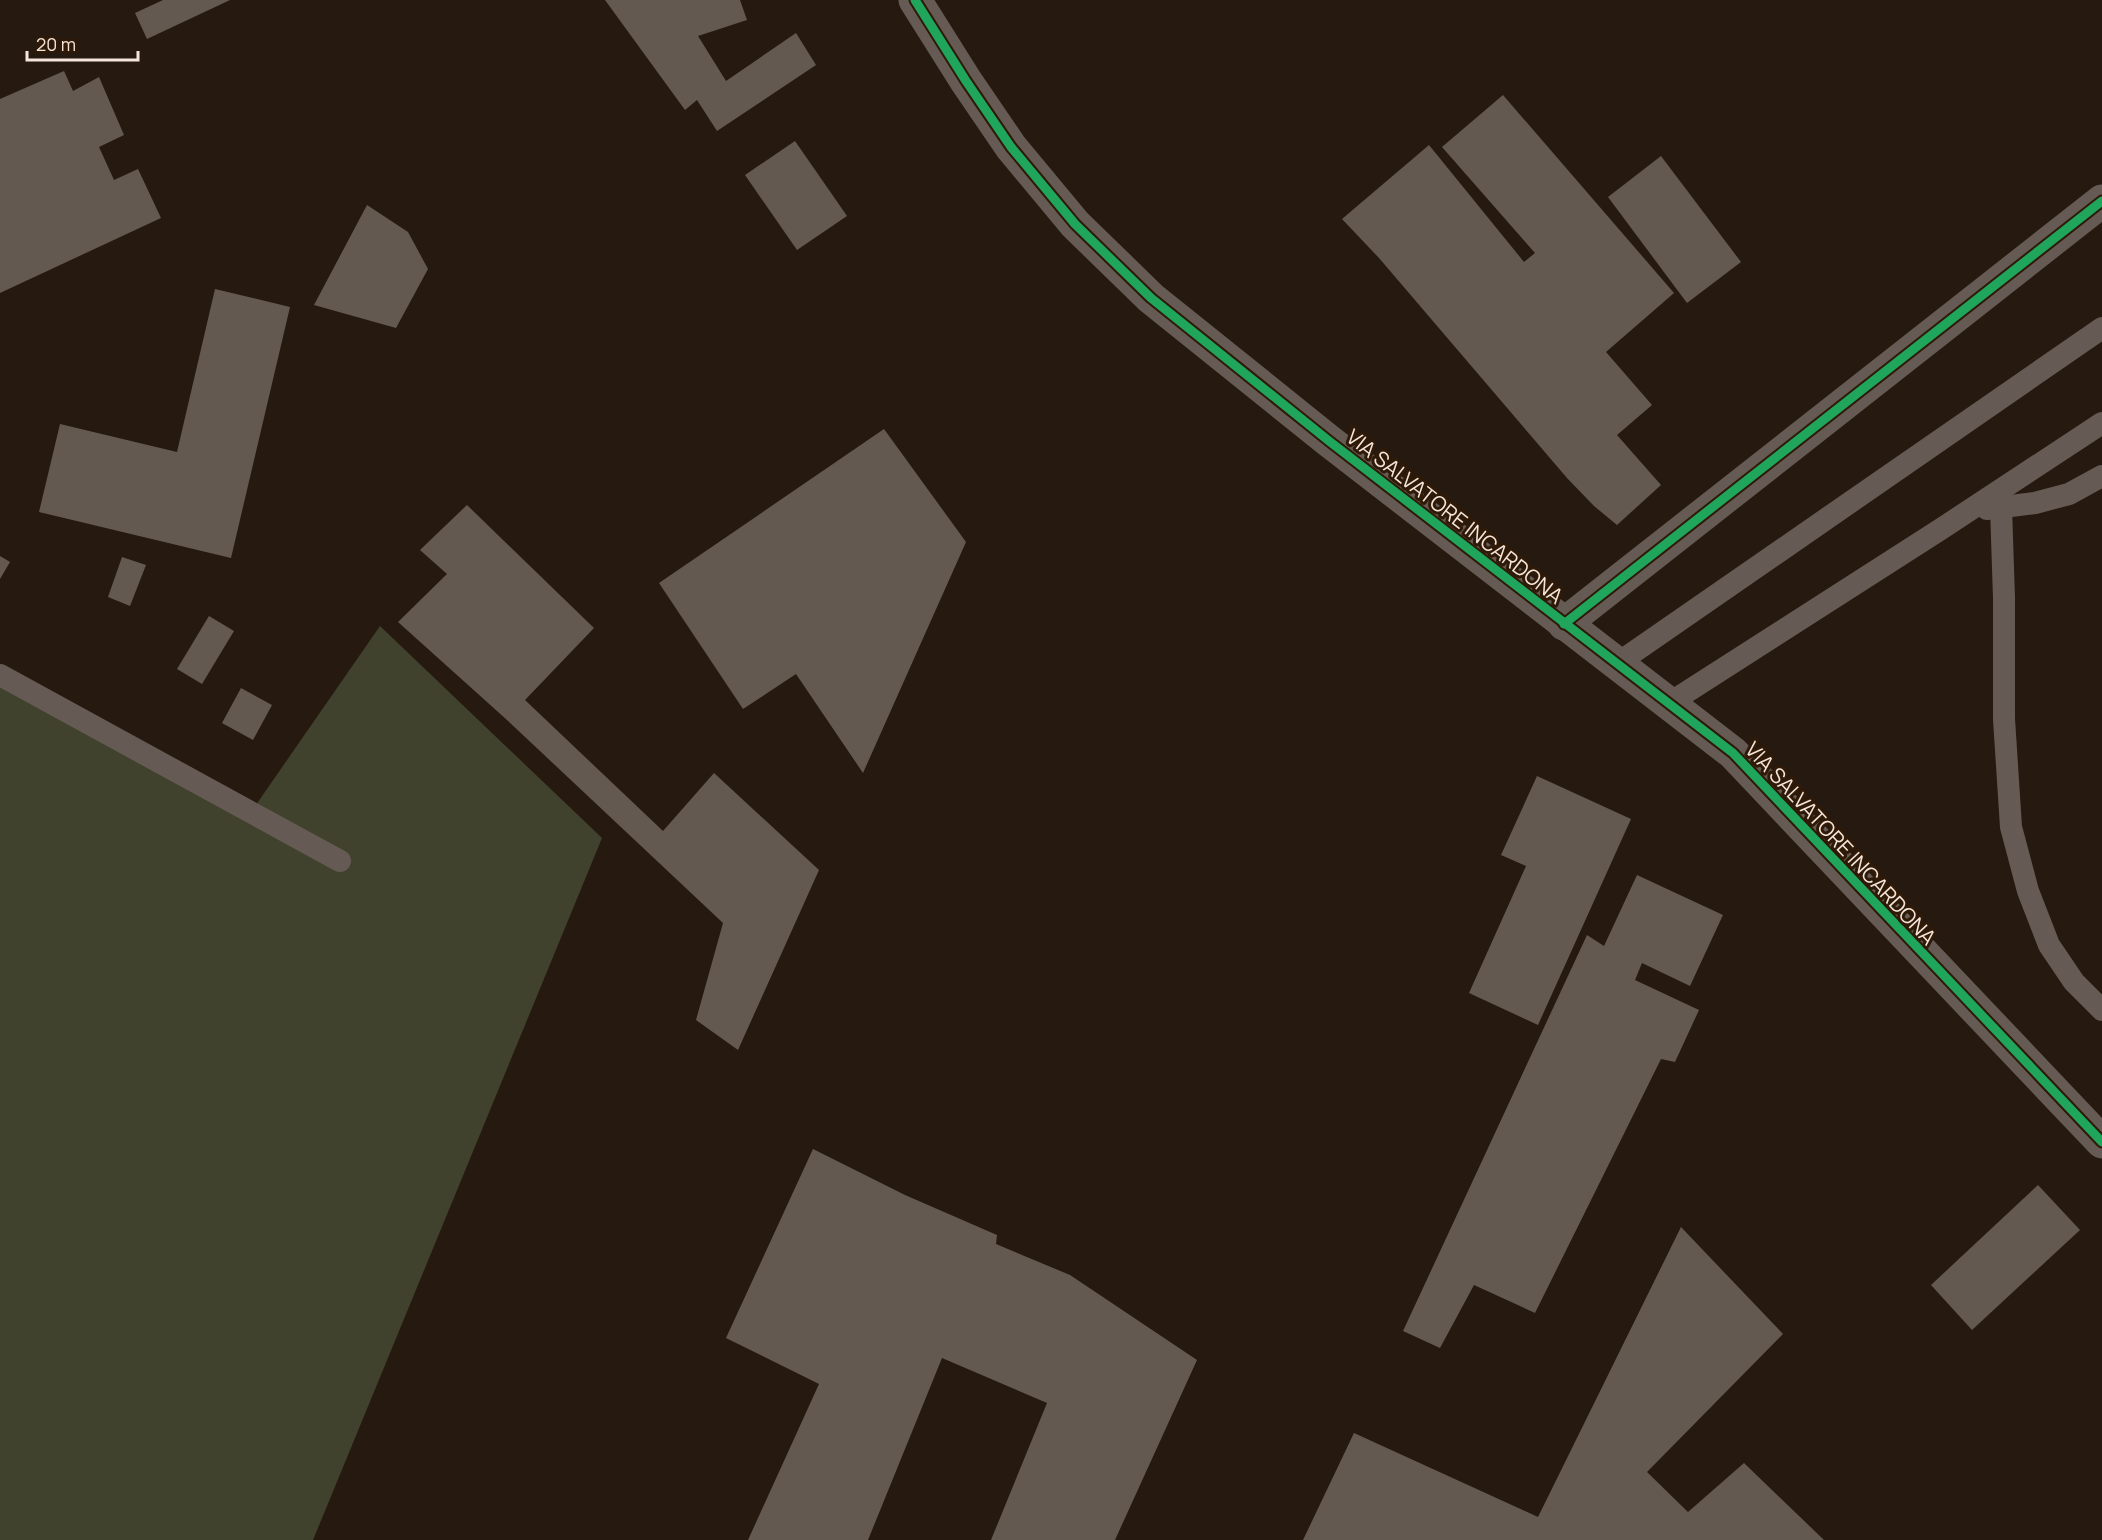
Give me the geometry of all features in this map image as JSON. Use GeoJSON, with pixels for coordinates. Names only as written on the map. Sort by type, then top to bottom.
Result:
{"type":"FeatureCollection","features":[{"type":"Feature","properties":{"kind":"street","name":"VIA SALVATORE INCARDONA"},"geometry":{"type":"LineString","coordinates":[[915,0],[1011,147],[1075,224],[1151,298],[1338,448],[1733,753],[2102,1142]]}},
{"type":"Feature","properties":{"kind":"street"},"geometry":{"type":"LineString","coordinates":[[1564,624],[2102,201]]}},
{"type":"Feature","properties":{"kind":"lane"},"geometry":{"type":"LineString","coordinates":[[1618,663],[2102,328]]}},
{"type":"Feature","properties":{"kind":"lane"},"geometry":{"type":"LineString","coordinates":[[1668,704],[1968,512],[2102,423]]}},
{"type":"Feature","properties":{"kind":"lane"},"geometry":{"type":"LineString","coordinates":[[1968,512],[2035,503],[2069,494],[2102,476]]}},
{"type":"Feature","properties":{"kind":"lane"},"geometry":{"type":"LineString","coordinates":[[2001,507],[2004,719],[2011,827],[2028,891],[2049,945],[2074,982],[2102,1010]]}},
{"type":"Feature","properties":{"kind":"lane"},"geometry":{"type":"LineString","coordinates":[[0,675],[340,861]]}},
{"type":"Feature","properties":{"kind":"green space"},"geometry":{"type":"Polygon","coordinates":[[[380,626],[602,838],[313,1540],[0,1540],[0,675],[251,812],[380,626]]]}},
{"type":"Feature","properties":{"kind":"building"},"geometry":{"type":"Polygon","coordinates":[[[163,0],[230,0],[147,39],[135,13],[163,0]]]}},
{"type":"Feature","properties":{"kind":"building"},"geometry":{"type":"Polygon","coordinates":[[[605,0],[740,0],[747,20],[698,36],[726,81],[796,33],[816,65],[717,131],[697,100],[685,110],[605,0]]]}},
{"type":"Feature","properties":{"kind":"building"},"geometry":{"type":"Polygon","coordinates":[[[64,71],[73,91],[99,77],[124,135],[99,147],[114,180],[138,169],[161,218],[0,293],[0,99],[64,71]]]}},
{"type":"Feature","properties":{"kind":"building"},"geometry":{"type":"Polygon","coordinates":[[[1503,95],[1674,293],[1606,352],[1652,405],[1617,435],[1661,485],[1617,525],[1594,506],[1567,478],[1379,258],[1342,219],[1429,145],[1524,262],[1535,253],[1442,147],[1503,95]]]}},
{"type":"Feature","properties":{"kind":"building"},"geometry":{"type":"Polygon","coordinates":[[[795,141],[847,216],[797,250],[745,175],[795,141]]]}},
{"type":"Feature","properties":{"kind":"building"},"geometry":{"type":"Polygon","coordinates":[[[1661,156],[1741,262],[1687,303],[1608,197],[1661,156]]]}},
{"type":"Feature","properties":{"kind":"building"},"geometry":{"type":"Polygon","coordinates":[[[367,205],[408,232],[428,269],[396,328],[314,305],[367,205]]]}},
{"type":"Feature","properties":{"kind":"building"},"geometry":{"type":"Polygon","coordinates":[[[215,289],[290,307],[231,558],[39,512],[60,424],[177,452],[215,289]]]}},
{"type":"Feature","properties":{"kind":"building"},"geometry":{"type":"Polygon","coordinates":[[[884,429],[966,542],[863,773],[796,674],[743,709],[659,583],[884,429]]]}},
{"type":"Feature","properties":{"kind":"building"},"geometry":{"type":"Polygon","coordinates":[[[467,505],[594,628],[525,700],[663,831],[714,773],[819,870],[738,1050],[696,1020],[723,923],[507,720],[398,622],[447,574],[420,550],[467,505]]]}},
{"type":"Feature","properties":{"kind":"building"},"geometry":{"type":"Polygon","coordinates":[[[0,556],[10,562],[0,579],[0,556]]]}},
{"type":"Feature","properties":{"kind":"building"},"geometry":{"type":"Polygon","coordinates":[[[122,557],[146,565],[130,606],[108,597],[122,557]]]}},
{"type":"Feature","properties":{"kind":"building"},"geometry":{"type":"Polygon","coordinates":[[[209,616],[234,631],[202,684],[177,669],[209,616]]]}},
{"type":"Feature","properties":{"kind":"building"},"geometry":{"type":"Polygon","coordinates":[[[241,688],[272,705],[253,740],[222,723],[241,688]]]}},
{"type":"Feature","properties":{"kind":"building"},"geometry":{"type":"Polygon","coordinates":[[[1537,776],[1631,819],[1538,1025],[1469,993],[1526,866],[1501,855],[1537,776]]]}},
{"type":"Feature","properties":{"kind":"building"},"geometry":{"type":"Polygon","coordinates":[[[1637,875],[1723,915],[1690,986],[1642,963],[1635,980],[1699,1010],[1675,1062],[1661,1059],[1535,1313],[1474,1285],[1440,1348],[1403,1331],[1587,935],[1604,946],[1637,875]]]}},
{"type":"Feature","properties":{"kind":"building"},"geometry":{"type":"Polygon","coordinates":[[[813,1149],[905,1195],[997,1235],[996,1244],[1070,1275],[1197,1360],[1115,1540],[991,1540],[1047,1403],[942,1358],[868,1540],[748,1540],[819,1384],[726,1338],[813,1149]]]}},
{"type":"Feature","properties":{"kind":"building"},"geometry":{"type":"Polygon","coordinates":[[[2038,1185],[2080,1230],[1972,1330],[1931,1285],[2038,1185]]]}},
{"type":"Feature","properties":{"kind":"building"},"geometry":{"type":"Polygon","coordinates":[[[1681,1227],[1783,1334],[1647,1472],[1688,1512],[1744,1463],[1824,1540],[1303,1540],[1354,1433],[1538,1517],[1681,1227]]]}},
{"type":"Feature","properties":{"kind":"cycle path"},"geometry":{"type":"LineString","coordinates":[[915,0],[1011,147],[1075,224],[1151,298],[1329,441],[1733,753],[2102,1142]]}},
{"type":"Feature","properties":{"kind":"cycle path"},"geometry":{"type":"LineString","coordinates":[[1564,624],[2102,201]]}}]}
